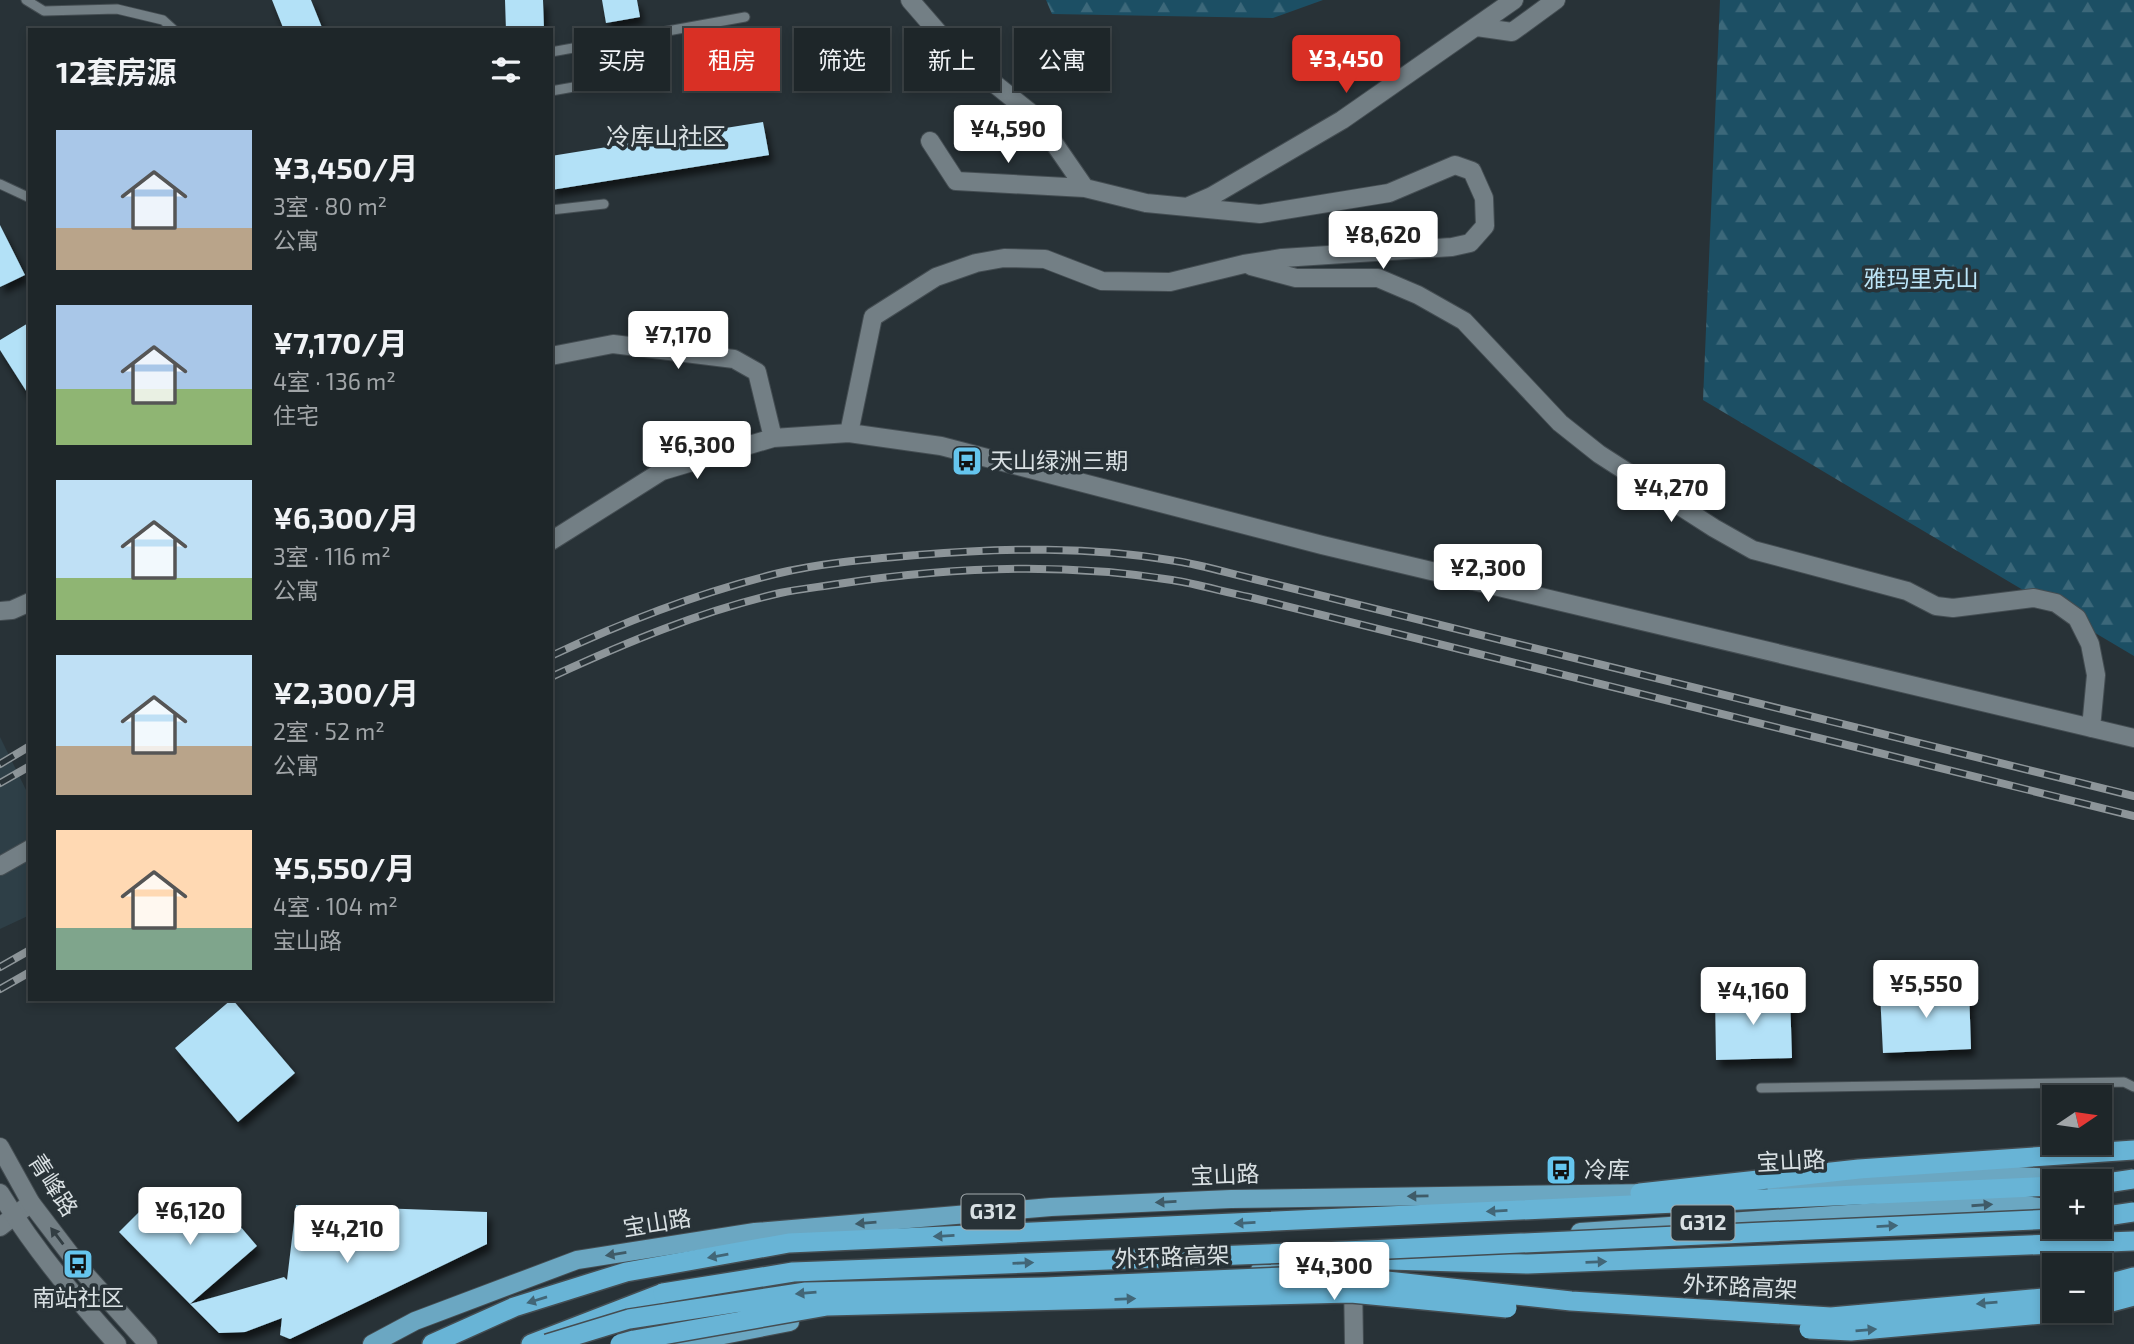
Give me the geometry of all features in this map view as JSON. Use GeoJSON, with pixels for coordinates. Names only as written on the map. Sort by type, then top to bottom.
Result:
{"type":"FeatureCollection","features":[{"type":"Feature","properties":{"kind":"highway"},"geometry":{"type":"LineString","coordinates":[[1633,1194],[1859,1169],[2134,1150]]}},
{"type":"Feature","properties":{"kind":"highway"},"geometry":{"type":"LineString","coordinates":[[2112,1182],[2134,1181]]}},
{"type":"Feature","properties":{"kind":"highway"},"geometry":{"type":"LineString","coordinates":[[432,1344],[514,1307],[626,1272],[789,1243],[2042,1187]]}},
{"type":"Feature","properties":{"kind":"highway"},"geometry":{"type":"LineString","coordinates":[[2112,1215],[2134,1212]]}},
{"type":"Feature","properties":{"kind":"highway"},"geometry":{"type":"LineString","coordinates":[[531,1344],[663,1293],[793,1272],[2042,1220]]}},
{"type":"Feature","properties":{"kind":"highway"},"geometry":{"type":"LineString","coordinates":[[1353,1259],[1528,1264],[2134,1241]]}},
{"type":"Feature","properties":{"kind":"highway","name":"外环路高架"},"geometry":{"type":"LineString","coordinates":[[547,1344],[629,1319],[806,1292],[1044,1287],[1332,1275],[1571,1301],[1830,1317],[2042,1298]]}},
{"type":"Feature","properties":{"kind":"highway"},"geometry":{"type":"LineString","coordinates":[[2112,1283],[2134,1278]]}},
{"type":"Feature","properties":{"kind":"highway","name":"外环路高架"},"geometry":{"type":"LineString","coordinates":[[620,1344],[634,1339],[827,1306],[1351,1293],[1591,1316],[1850,1331],[2042,1314]]}},
{"type":"Feature","properties":{"kind":"highway"},"geometry":{"type":"LineString","coordinates":[[2112,1302],[2134,1296]]}},
{"type":"Feature","properties":{"kind":"main road","name":"宝山路"},"geometry":{"type":"LineString","coordinates":[[372,1344],[415,1321],[577,1260],[755,1232],[1051,1207],[1231,1199],[1633,1194],[2003,1175],[2042,1178]]}},
{"type":"Feature","properties":{"kind":"main road","name":"G312"},"geometry":{"type":"LineString","coordinates":[[677,1344],[815,1317],[1045,1289],[1215,1275],[1611,1229],[2010,1203],[2042,1207]]}},
{"type":"Feature","properties":{"kind":"main road"},"geometry":{"type":"LineString","coordinates":[[2112,1217],[2134,1219]]}},
{"type":"Feature","properties":{"kind":"street"},"geometry":{"type":"LineString","coordinates":[[910,0],[956,53],[1036,117],[1085,188]]}},
{"type":"Feature","properties":{"kind":"street"},"geometry":{"type":"LineString","coordinates":[[1187,207],[1212,196],[1342,120],[1514,0]]}},
{"type":"Feature","properties":{"kind":"street"},"geometry":{"type":"LineString","coordinates":[[1477,27],[1513,32],[1556,0]]}},
{"type":"Feature","properties":{"kind":"street"},"geometry":{"type":"LineString","coordinates":[[849,433],[873,317],[936,277],[976,263],[1004,258],[1045,260],[1102,281],[1170,282],[1282,258],[1451,247],[1470,243],[1485,226],[1484,198],[1472,171],[1455,165],[1389,193],[1260,214],[1146,203],[1085,188],[956,181],[930,141]]}},
{"type":"Feature","properties":{"kind":"street"},"geometry":{"type":"LineString","coordinates":[[1244,264],[1296,278],[1378,278],[1418,295],[1464,321],[1560,423],[1599,454],[1753,550],[1907,591],[1936,606],[1953,608],[2034,598],[2056,603],[2077,618],[2090,643],[2096,675],[2091,727]]}},
{"type":"Feature","properties":{"kind":"street"},"geometry":{"type":"LineString","coordinates":[[553,356],[612,344],[734,359],[757,372],[773,438]]}},
{"type":"Feature","properties":{"kind":"street"},"geometry":{"type":"LineString","coordinates":[[553,540],[662,471],[773,438],[849,433],[941,446],[1322,545],[2134,738]]}},
{"type":"Feature","properties":{"kind":"street"},"geometry":{"type":"LineString","coordinates":[[0,611],[12,610],[28,603]]}},
{"type":"Feature","properties":{"kind":"street"},"geometry":{"type":"LineString","coordinates":[[0,866],[28,850]]}},
{"type":"Feature","properties":{"kind":"street","name":"青峰路"},"geometry":{"type":"LineString","coordinates":[[0,1146],[31,1203],[86,1275],[148,1344]]}},
{"type":"Feature","properties":{"kind":"street","name":"青峰路"},"geometry":{"type":"LineString","coordinates":[[0,1193],[7,1222],[117,1344]]}},
{"type":"Feature","properties":{"kind":"street"},"geometry":{"type":"LineString","coordinates":[[7,1222],[31,1203]]}},
{"type":"Feature","properties":{"kind":"street"},"geometry":{"type":"LineString","coordinates":[[1353,1259],[1354,1344]]}},
{"type":"Feature","properties":{"kind":"lane"},"geometry":{"type":"LineString","coordinates":[[26,0],[44,11],[117,9],[163,20],[172,28]]}},
{"type":"Feature","properties":{"kind":"lane"},"geometry":{"type":"LineString","coordinates":[[553,52],[745,17]]}},
{"type":"Feature","properties":{"kind":"lane"},"geometry":{"type":"LineString","coordinates":[[553,91],[574,87]]}},
{"type":"Feature","properties":{"kind":"lane"},"geometry":{"type":"LineString","coordinates":[[0,184],[28,197]]}},
{"type":"Feature","properties":{"kind":"lane"},"geometry":{"type":"LineString","coordinates":[[553,211],[604,204]]}},
{"type":"Feature","properties":{"kind":"lane"},"geometry":{"type":"LineString","coordinates":[[1761,1088],[2124,1082],[2134,1087]]}},
{"type":"Feature","properties":{"kind":"shaded area"},"geometry":{"type":"Polygon","coordinates":[[[0,737],[28,794],[28,916],[0,929],[0,737]]]}},
{"type":"Feature","properties":{"kind":"green space"},"geometry":{"type":"Polygon","coordinates":[[[1046,0],[1323,0],[1273,18],[1052,14],[1046,0]]]}},
{"type":"Feature","properties":{"kind":"green space","name":"雅玛里克山"},"geometry":{"type":"Polygon","coordinates":[[[1720,0],[2134,0],[2134,656],[1703,400],[1720,0]]]}},
{"type":"Feature","properties":{"kind":"building"},"geometry":{"type":"Polygon","coordinates":[[[272,0],[311,0],[322,28],[283,28],[272,0]]]}},
{"type":"Feature","properties":{"kind":"building"},"geometry":{"type":"Polygon","coordinates":[[[505,0],[543,0],[544,28],[506,28],[505,0]]]}},
{"type":"Feature","properties":{"kind":"building"},"geometry":{"type":"Polygon","coordinates":[[[602,0],[637,0],[640,17],[606,23],[602,0]]]}},
{"type":"Feature","properties":{"kind":"building"},"geometry":{"type":"Polygon","coordinates":[[[763,122],[769,155],[553,190],[553,156],[763,122]]]}},
{"type":"Feature","properties":{"kind":"building"},"geometry":{"type":"Polygon","coordinates":[[[0,225],[25,275],[0,287],[0,225]]]}},
{"type":"Feature","properties":{"kind":"building"},"geometry":{"type":"Polygon","coordinates":[[[28,323],[28,394],[0,350],[0,340],[28,323]]]}},
{"type":"Feature","properties":{"kind":"building"},"geometry":{"type":"Polygon","coordinates":[[[1969,988],[1971,1049],[1883,1053],[1880,992],[1969,988]]]}},
{"type":"Feature","properties":{"kind":"building"},"geometry":{"type":"Polygon","coordinates":[[[1790,995],[1792,1058],[1716,1060],[1715,996],[1790,995]]]}},
{"type":"Feature","properties":{"kind":"building"},"geometry":{"type":"Polygon","coordinates":[[[230,1001],[234,1001],[295,1073],[238,1122],[175,1048],[230,1001]]]}},
{"type":"Feature","properties":{"kind":"building"},"geometry":{"type":"Polygon","coordinates":[[[216,1198],[257,1246],[190,1304],[119,1232],[150,1201],[179,1230],[216,1198]]]}},
{"type":"Feature","properties":{"kind":"building"},"geometry":{"type":"Polygon","coordinates":[[[296,1205],[487,1212],[487,1244],[290,1339],[280,1335],[282,1318],[245,1332],[219,1333],[190,1304],[284,1277],[287,1280],[296,1205]]]}},
{"type":"Feature","properties":{"kind":"railway"},"geometry":{"type":"LineString","coordinates":[[553,655],[689,599],[792,570],[864,560],[949,553],[1014,550],[1112,553],[1205,567],[2134,796]]}},
{"type":"Feature","properties":{"kind":"railway"},"geometry":{"type":"LineString","coordinates":[[553,676],[664,629],[721,609],[802,589],[879,578],[1005,569],[1131,574],[1249,597],[2134,816]]}},
{"type":"Feature","properties":{"kind":"railway"},"geometry":{"type":"LineString","coordinates":[[0,764],[28,747]]}},
{"type":"Feature","properties":{"kind":"railway"},"geometry":{"type":"LineString","coordinates":[[0,783],[28,767]]}},
{"type":"Feature","properties":{"kind":"railway"},"geometry":{"type":"LineString","coordinates":[[0,967],[28,951]]}},
{"type":"Feature","properties":{"kind":"railway"},"geometry":{"type":"LineString","coordinates":[[0,989],[28,973]]}},
{"type":"Feature","properties":{"kind":"place","name":"天山绿洲三期"},"geometry":{"type":"Point","coordinates":[967,461]}},
{"type":"Feature","properties":{"kind":"place","name":"冷库"},"geometry":{"type":"Point","coordinates":[1561,1170]}},
{"type":"Feature","properties":{"kind":"place","name":"南站社区"},"geometry":{"type":"Point","coordinates":[78,1264]}},
{"type":"Feature","properties":{"kind":"district","name":"冷库山社区"},"geometry":{"type":"Point","coordinates":[666,137]}}]}
